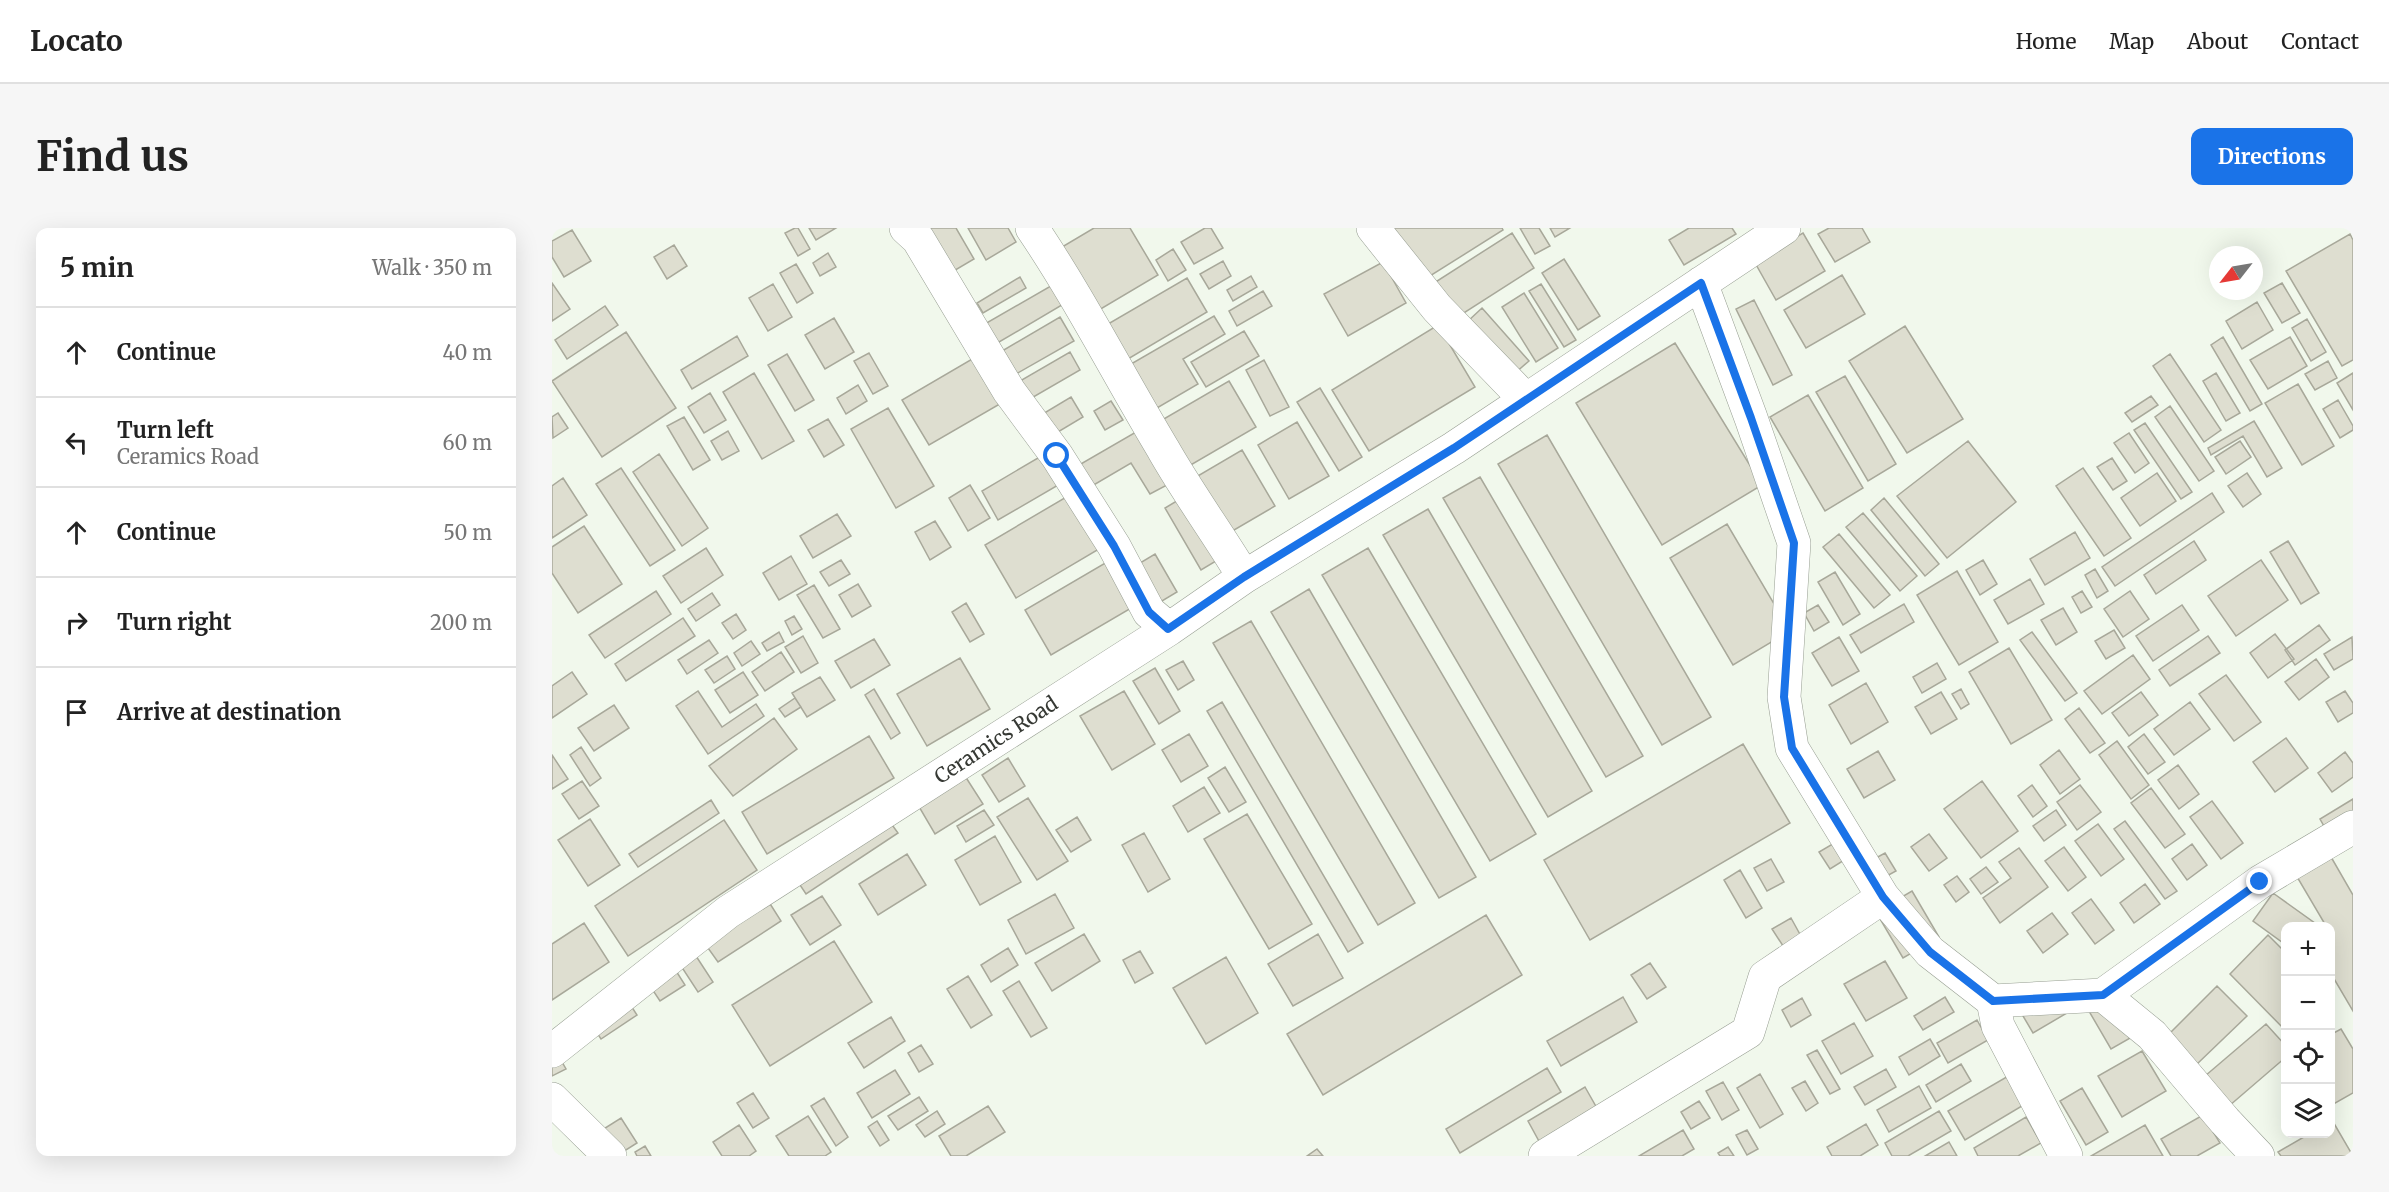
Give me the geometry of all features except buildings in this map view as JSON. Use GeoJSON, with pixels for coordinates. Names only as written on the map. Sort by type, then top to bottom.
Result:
{"type":"FeatureCollection","features":[{"type":"Feature","properties":{"kind":"street"},"geometry":{"type":"LineString","coordinates":[[906,228],[918,239],[1009,391],[1069,476],[1114,546],[1149,612],[1168,629]]}},
{"type":"Feature","properties":{"kind":"street"},"geometry":{"type":"LineString","coordinates":[[1032,228],[1067,280],[1103,348],[1164,453],[1244,577]]}},
{"type":"Feature","properties":{"kind":"street"},"geometry":{"type":"LineString","coordinates":[[1373,228],[1437,308],[1526,400]]}},
{"type":"Feature","properties":{"kind":"street","name":"Ceramics Road"},"geometry":{"type":"LineString","coordinates":[[552,1051],[728,912],[1168,629],[1244,577],[1454,448],[1701,283],[1770,232]]}},
{"type":"Feature","properties":{"kind":"street"},"geometry":{"type":"LineString","coordinates":[[1701,283],[1794,543],[1784,697],[1792,748],[1883,897],[1930,952],[1993,1001],[1998,1026],[2066,1156]]}},
{"type":"Feature","properties":{"kind":"street"},"geometry":{"type":"LineString","coordinates":[[1993,1001],[2103,995],[2260,882],[2353,827]]}},
{"type":"Feature","properties":{"kind":"street"},"geometry":{"type":"LineString","coordinates":[[1545,1156],[1748,1032],[1766,977],[1883,897]]}},
{"type":"Feature","properties":{"kind":"street"},"geometry":{"type":"LineString","coordinates":[[2103,995],[2152,1035],[2258,1156]]}},
{"type":"Feature","properties":{"kind":"street"},"geometry":{"type":"LineString","coordinates":[[552,1099],[610,1156]]}},
{"type":"Feature","properties":{"kind":"route"},"geometry":{"type":"LineString","coordinates":[[1057,456],[1114,546],[1149,612],[1168,629],[1244,577],[1454,448],[1701,283],[1794,543],[1784,697],[1792,748],[1883,897],[1930,952],[1993,1001],[2051,1000],[2103,995],[2260,882]]}}]}
